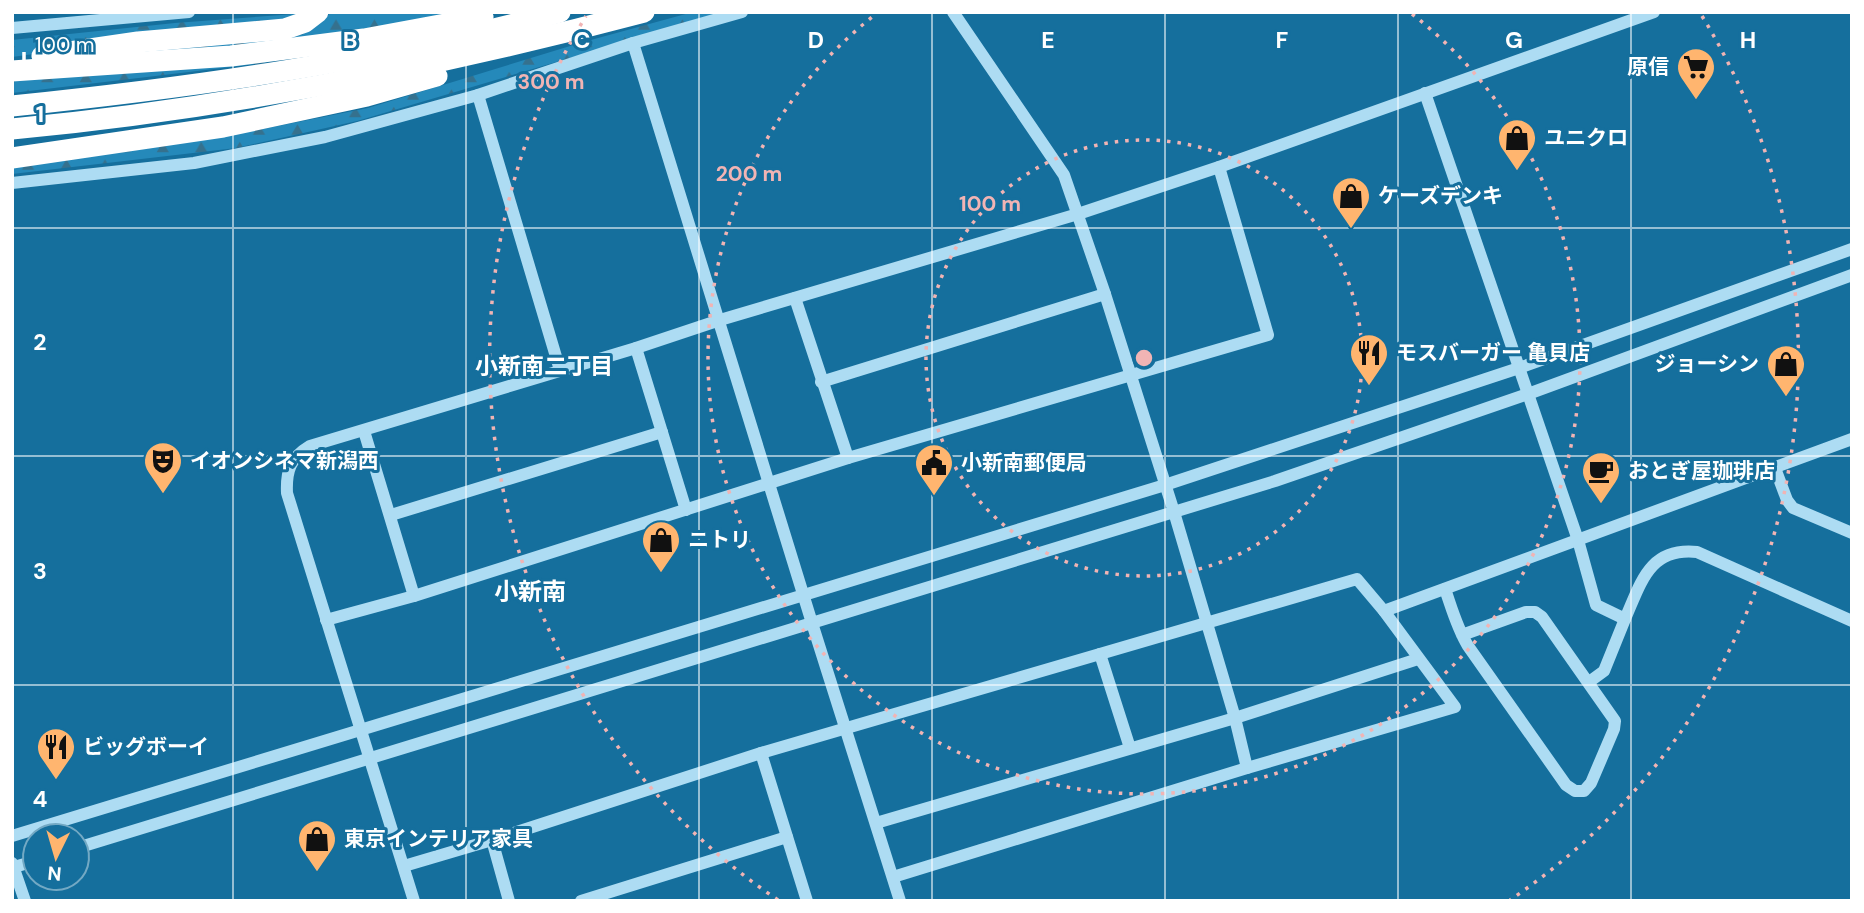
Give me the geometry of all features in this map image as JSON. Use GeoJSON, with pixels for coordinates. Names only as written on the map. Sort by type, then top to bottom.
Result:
{"type":"FeatureCollection","features":[{"type":"Feature","properties":{"kind":"highway"},"geometry":{"type":"LineString","coordinates":[[12,61],[138,42],[285,29],[305,22],[318,12]]}},
{"type":"Feature","properties":{"kind":"highway"},"geometry":{"type":"LineString","coordinates":[[12,71],[231,55],[364,39],[509,12]]}},
{"type":"Feature","properties":{"kind":"highway"},"geometry":{"type":"LineString","coordinates":[[12,129],[228,80],[365,56],[560,12]]}},
{"type":"Feature","properties":{"kind":"highway"},"geometry":{"type":"LineString","coordinates":[[12,106],[130,104],[309,88],[431,65],[644,12]]}},
{"type":"Feature","properties":{"kind":"highway"},"geometry":{"type":"LineString","coordinates":[[12,158],[153,138],[289,114],[445,74],[544,38]]}},
{"type":"Feature","properties":{"kind":"street"},"geometry":{"type":"LineString","coordinates":[[12,28],[189,12]]}},
{"type":"Feature","properties":{"kind":"street"},"geometry":{"type":"LineString","coordinates":[[12,183],[194,163],[325,137],[478,95],[634,43],[742,12]]}},
{"type":"Feature","properties":{"kind":"street"},"geometry":{"type":"LineString","coordinates":[[953,12],[1064,175],[1132,376],[1174,512],[1235,718],[1247,768]]}},
{"type":"Feature","properties":{"kind":"street"},"geometry":{"type":"LineString","coordinates":[[414,901],[287,493],[289,466],[297,454],[310,446],[720,320],[1078,214],[1425,93],[1617,18],[1654,12]]}},
{"type":"Feature","properties":{"kind":"street"},"geometry":{"type":"LineString","coordinates":[[634,43],[900,901]]}},
{"type":"Feature","properties":{"kind":"street"},"geometry":{"type":"LineString","coordinates":[[1425,93],[1578,540],[1596,605],[1625,619]]}},
{"type":"Feature","properties":{"kind":"street"},"geometry":{"type":"LineString","coordinates":[[478,95],[560,370]]}},
{"type":"Feature","properties":{"kind":"street"},"geometry":{"type":"LineString","coordinates":[[326,620],[414,596],[848,458],[1268,335],[1219,167]]}},
{"type":"Feature","properties":{"kind":"street"},"geometry":{"type":"LineString","coordinates":[[12,836],[1165,485],[1519,368],[1852,249]]}},
{"type":"Feature","properties":{"kind":"street"},"geometry":{"type":"LineString","coordinates":[[91,844],[1275,481],[1528,394],[1852,275]]}},
{"type":"Feature","properties":{"kind":"street"},"geometry":{"type":"LineString","coordinates":[[821,382],[1105,294]]}},
{"type":"Feature","properties":{"kind":"street"},"geometry":{"type":"LineString","coordinates":[[795,298],[848,458]]}},
{"type":"Feature","properties":{"kind":"street"},"geometry":{"type":"LineString","coordinates":[[636,348],[686,510]]}},
{"type":"Feature","properties":{"kind":"street"},"geometry":{"type":"LineString","coordinates":[[364,431],[414,596]]}},
{"type":"Feature","properties":{"kind":"street"},"geometry":{"type":"LineString","coordinates":[[391,515],[662,432]]}},
{"type":"Feature","properties":{"kind":"street"},"geometry":{"type":"LineString","coordinates":[[1384,611],[1852,439]]}},
{"type":"Feature","properties":{"kind":"street"},"geometry":{"type":"LineString","coordinates":[[1775,468],[1787,500],[1793,508],[1852,533]]}},
{"type":"Feature","properties":{"kind":"street"},"geometry":{"type":"LineString","coordinates":[[1589,682],[1604,671],[1646,572],[1656,560],[1684,551],[1697,552],[1852,621]]}},
{"type":"Feature","properties":{"kind":"street"},"geometry":{"type":"LineString","coordinates":[[404,866],[492,841],[761,753],[1357,579],[1455,707],[893,877]]}},
{"type":"Feature","properties":{"kind":"street"},"geometry":{"type":"LineString","coordinates":[[1445,589],[1462,635],[1566,785],[1574,791],[1584,791],[1591,783],[1614,729],[1615,720],[1542,617],[1535,612],[1526,612],[1462,635]]}},
{"type":"Feature","properties":{"kind":"street"},"geometry":{"type":"LineString","coordinates":[[1100,654],[1130,748]]}},
{"type":"Feature","properties":{"kind":"street"},"geometry":{"type":"LineString","coordinates":[[876,823],[1235,718],[1418,659]]}},
{"type":"Feature","properties":{"kind":"street"},"geometry":{"type":"LineString","coordinates":[[761,753],[807,901]]}},
{"type":"Feature","properties":{"kind":"street"},"geometry":{"type":"LineString","coordinates":[[581,901],[787,837]]}},
{"type":"Feature","properties":{"kind":"street"},"geometry":{"type":"LineString","coordinates":[[492,841],[509,901]]}},
{"type":"Feature","properties":{"kind":"street"},"geometry":{"type":"LineString","coordinates":[[13,865],[16,884],[25,901]]}},
{"type":"Feature","properties":{"kind":"green space"},"geometry":{"type":"Polygon","coordinates":[[[332,12],[455,12],[323,35],[102,59],[179,45],[302,35],[332,12]]]}},
{"type":"Feature","properties":{"kind":"green space"},"geometry":{"type":"Polygon","coordinates":[[[693,12],[725,12],[357,121],[236,148],[12,174],[12,168],[217,138],[368,108],[580,43],[693,12]]]}},
{"type":"Feature","properties":{"kind":"green space"},"geometry":{"type":"Polygon","coordinates":[[[309,13],[306,16],[12,57],[12,40],[175,23],[309,13]]]}},
{"type":"Feature","properties":{"kind":"green space"},"geometry":{"type":"Polygon","coordinates":[[[283,56],[264,63],[12,93],[12,81],[283,56]]]}},
{"type":"Feature","properties":{"kind":"place","name":"原信"},"geometry":{"type":"Point","coordinates":[1696,101]}},
{"type":"Feature","properties":{"kind":"place","name":"ユニクロ"},"geometry":{"type":"Point","coordinates":[1517,172]}},
{"type":"Feature","properties":{"kind":"place","name":"ケーズデンキ"},"geometry":{"type":"Point","coordinates":[1351,230]}},
{"type":"Feature","properties":{"kind":"place","name":"モスバーガー 亀貝店"},"geometry":{"type":"Point","coordinates":[1369,387]}},
{"type":"Feature","properties":{"kind":"place","name":"ジョーシン"},"geometry":{"type":"Point","coordinates":[1786,398]}},
{"type":"Feature","properties":{"kind":"place","name":"イオンシネマ新潟西"},"geometry":{"type":"Point","coordinates":[163,495]}},
{"type":"Feature","properties":{"kind":"place","name":"小新南郵便局"},"geometry":{"type":"Point","coordinates":[934,497]}},
{"type":"Feature","properties":{"kind":"place","name":"おとぎ屋珈琲店"},"geometry":{"type":"Point","coordinates":[1601,505]}},
{"type":"Feature","properties":{"kind":"place","name":"ニトリ"},"geometry":{"type":"Point","coordinates":[661,574]}},
{"type":"Feature","properties":{"kind":"place","name":"ビッグボーイ"},"geometry":{"type":"Point","coordinates":[56,781]}},
{"type":"Feature","properties":{"kind":"place","name":"東京インテリア家具"},"geometry":{"type":"Point","coordinates":[317,873]}},
{"type":"Feature","properties":{"kind":"district","name":"小新南二丁目"},"geometry":{"type":"Point","coordinates":[544,366]}},
{"type":"Feature","properties":{"kind":"district","name":"小新南"},"geometry":{"type":"Point","coordinates":[530,592]}}]}
